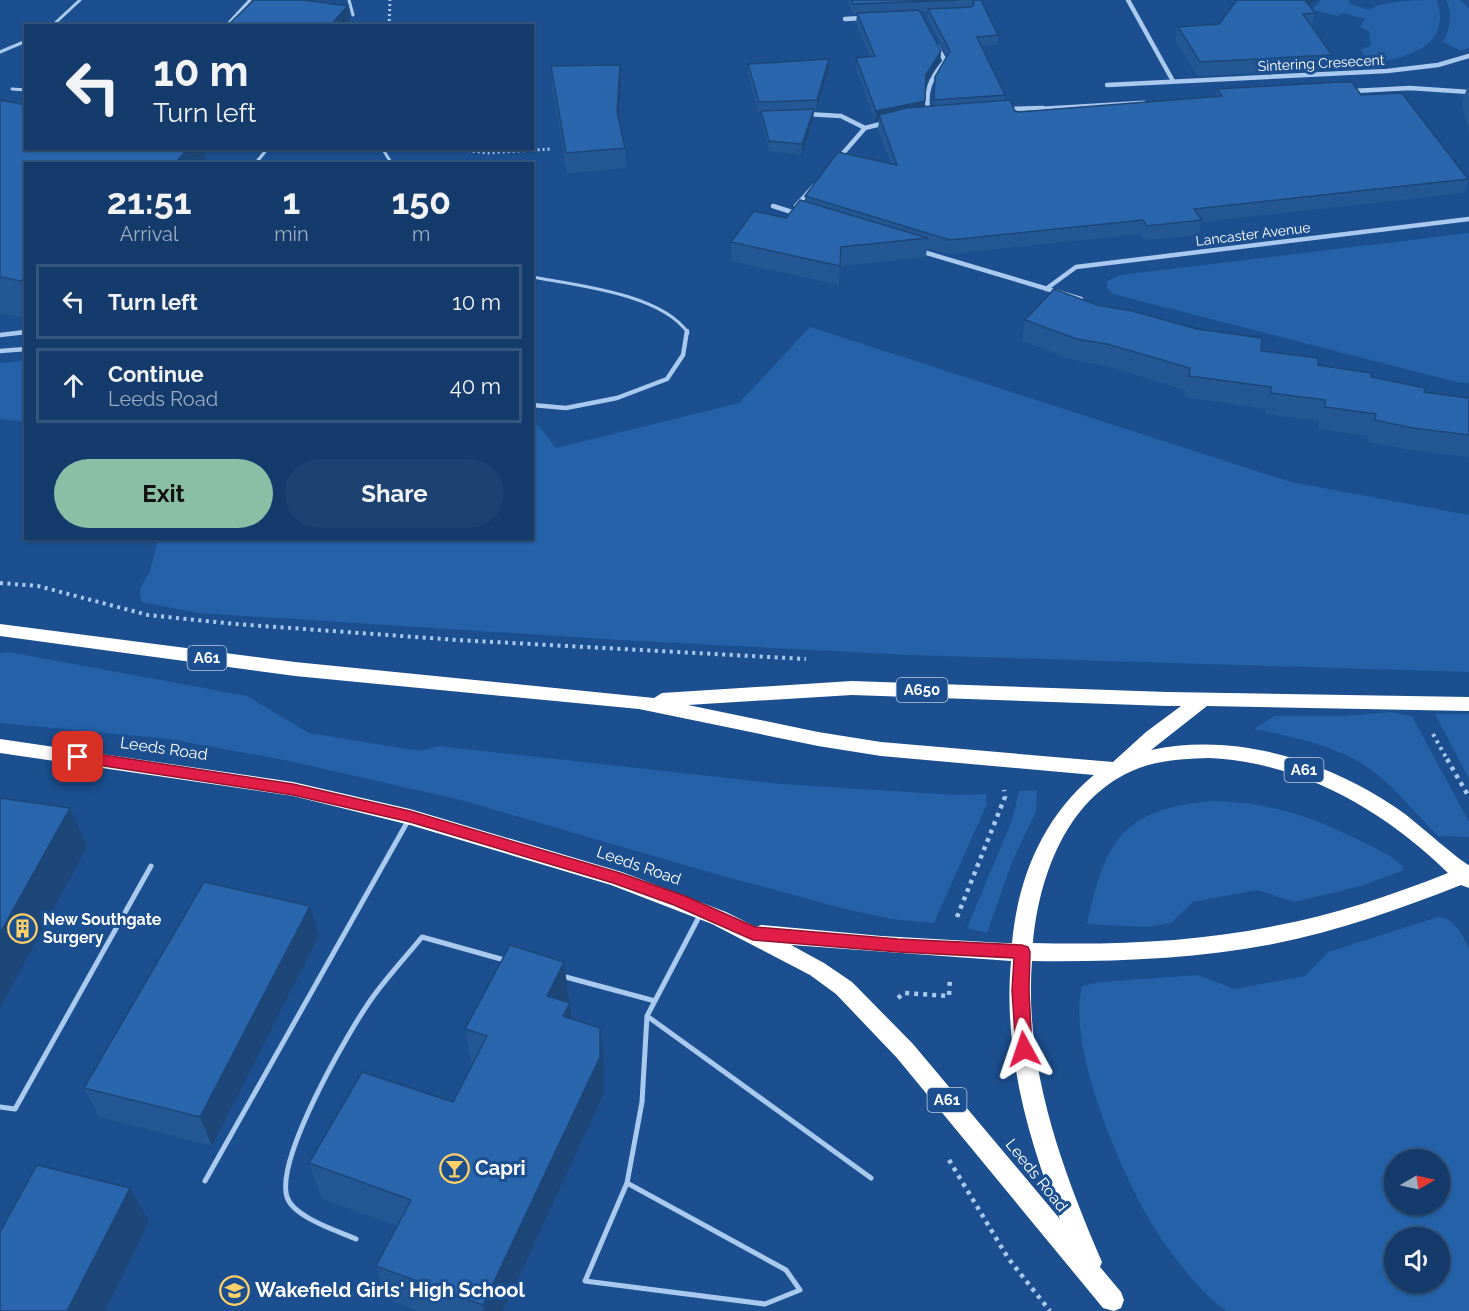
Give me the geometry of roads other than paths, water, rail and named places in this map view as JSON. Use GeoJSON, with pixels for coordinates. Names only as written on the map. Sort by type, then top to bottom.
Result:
{"type":"FeatureCollection","features":[{"type":"Feature","properties":{"kind":"highway","name":"A61"},"geometry":{"type":"LineString","coordinates":[[0,630],[295,669],[639,702],[853,746],[1117,770]]}},
{"type":"Feature","properties":{"kind":"highway","name":"A650"},"geometry":{"type":"LineString","coordinates":[[639,702],[852,688],[1204,699],[1469,704]]}},
{"type":"Feature","properties":{"kind":"highway"},"geometry":{"type":"LineString","coordinates":[[1117,770],[1142,746],[1204,699]]}},
{"type":"Feature","properties":{"kind":"highway","name":"Leeds Road"},"geometry":{"type":"LineString","coordinates":[[0,746],[256,783],[410,817],[615,878],[703,911],[753,934],[817,969],[843,988],[875,1018],[920,1068],[1117,1305]]}},
{"type":"Feature","properties":{"kind":"highway","name":"A61"},"geometry":{"type":"LineString","coordinates":[[1117,1305],[1092,1267],[1053,1173],[1024,1049],[1020,991],[1024,927],[1033,891],[1056,830],[1095,786],[1117,770],[1146,759],[1197,751],[1219,751],[1286,763],[1318,775],[1383,811],[1437,850],[1467,876]]}},
{"type":"Feature","properties":{"kind":"highway"},"geometry":{"type":"LineString","coordinates":[[753,934],[1022,952],[1085,953],[1145,950],[1249,939],[1317,924],[1381,906],[1467,876]]}},
{"type":"Feature","properties":{"kind":"street"},"geometry":{"type":"LineString","coordinates":[[1128,0],[1173,81]]}},
{"type":"Feature","properties":{"kind":"street"},"geometry":{"type":"LineString","coordinates":[[844,19],[866,18]]}},
{"type":"Feature","properties":{"kind":"street"},"geometry":{"type":"LineString","coordinates":[[929,115],[924,97],[932,76],[945,61],[935,42]]}},
{"type":"Feature","properties":{"kind":"street","name":"Sintering Cresecent"},"geometry":{"type":"LineString","coordinates":[[1107,85],[1387,70],[1438,65],[1469,56]]}},
{"type":"Feature","properties":{"kind":"street"},"geometry":{"type":"LineString","coordinates":[[1350,92],[1410,88],[1469,92]]}},
{"type":"Feature","properties":{"kind":"street"},"geometry":{"type":"LineString","coordinates":[[1001,110],[1043,108]]}},
{"type":"Feature","properties":{"kind":"street"},"geometry":{"type":"LineString","coordinates":[[921,116],[939,114]]}},
{"type":"Feature","properties":{"kind":"street"},"geometry":{"type":"LineString","coordinates":[[795,115],[841,116],[866,128]]}},
{"type":"Feature","properties":{"kind":"street"},"geometry":{"type":"LineString","coordinates":[[836,161],[866,128],[894,120]]}},
{"type":"Feature","properties":{"kind":"street"},"geometry":{"type":"LineString","coordinates":[[791,212],[820,178]]}},
{"type":"Feature","properties":{"kind":"street"},"geometry":{"type":"LineString","coordinates":[[773,206],[802,215]]}},
{"type":"Feature","properties":{"kind":"street","name":"Lancaster Avenue"},"geometry":{"type":"LineString","coordinates":[[1046,289],[1076,267],[1469,219]]}},
{"type":"Feature","properties":{"kind":"street"},"geometry":{"type":"LineString","coordinates":[[913,249],[1082,299]]}},
{"type":"Feature","properties":{"kind":"lane"},"geometry":{"type":"LineString","coordinates":[[54,24],[80,0]]}},
{"type":"Feature","properties":{"kind":"lane"},"geometry":{"type":"LineString","coordinates":[[228,24],[250,0]]}},
{"type":"Feature","properties":{"kind":"lane"},"geometry":{"type":"LineString","coordinates":[[349,0],[353,15]]}},
{"type":"Feature","properties":{"kind":"lane"},"geometry":{"type":"LineString","coordinates":[[0,52],[24,42]]}},
{"type":"Feature","properties":{"kind":"lane"},"geometry":{"type":"LineString","coordinates":[[12,89],[24,90]]}},
{"type":"Feature","properties":{"kind":"lane"},"geometry":{"type":"LineString","coordinates":[[1043,108],[1149,102]]}},
{"type":"Feature","properties":{"kind":"lane"},"geometry":{"type":"LineString","coordinates":[[257,162],[266,150]]}},
{"type":"Feature","properties":{"kind":"lane"},"geometry":{"type":"LineString","coordinates":[[534,278],[573,284],[652,306],[677,319],[687,332],[683,355],[667,379],[617,398],[566,408],[534,405]]}},
{"type":"Feature","properties":{"kind":"lane"},"geometry":{"type":"LineString","coordinates":[[0,334],[24,332]]}},
{"type":"Feature","properties":{"kind":"lane"},"geometry":{"type":"LineString","coordinates":[[0,351],[24,350]]}},
{"type":"Feature","properties":{"kind":"lane"},"geometry":{"type":"LineString","coordinates":[[205,1181],[410,817]]}},
{"type":"Feature","properties":{"kind":"lane"},"geometry":{"type":"LineString","coordinates":[[0,1107],[15,1109],[151,866]]}},
{"type":"Feature","properties":{"kind":"lane"},"geometry":{"type":"LineString","coordinates":[[627,1184],[786,1270],[800,1290],[765,1304],[585,1281],[627,1184],[642,1102],[647,1016],[703,911]]}},
{"type":"Feature","properties":{"kind":"lane"},"geometry":{"type":"LineString","coordinates":[[356,1239],[299,1212],[286,1196],[286,1171],[315,1098],[369,1002],[422,937],[511,962]]}},
{"type":"Feature","properties":{"kind":"lane"},"geometry":{"type":"LineString","coordinates":[[555,974],[655,1001]]}},
{"type":"Feature","properties":{"kind":"lane"},"geometry":{"type":"LineString","coordinates":[[647,1016],[871,1178]]}},
{"type":"Feature","properties":{"kind":"place","name":"New Southgate Surgery"},"geometry":{"type":"Point","coordinates":[22,928]}},
{"type":"Feature","properties":{"kind":"place","name":"Capri"},"geometry":{"type":"Point","coordinates":[454,1168]}},
{"type":"Feature","properties":{"kind":"place","name":"Wakefield Girls' High School"},"geometry":{"type":"Point","coordinates":[234,1290]}}]}
